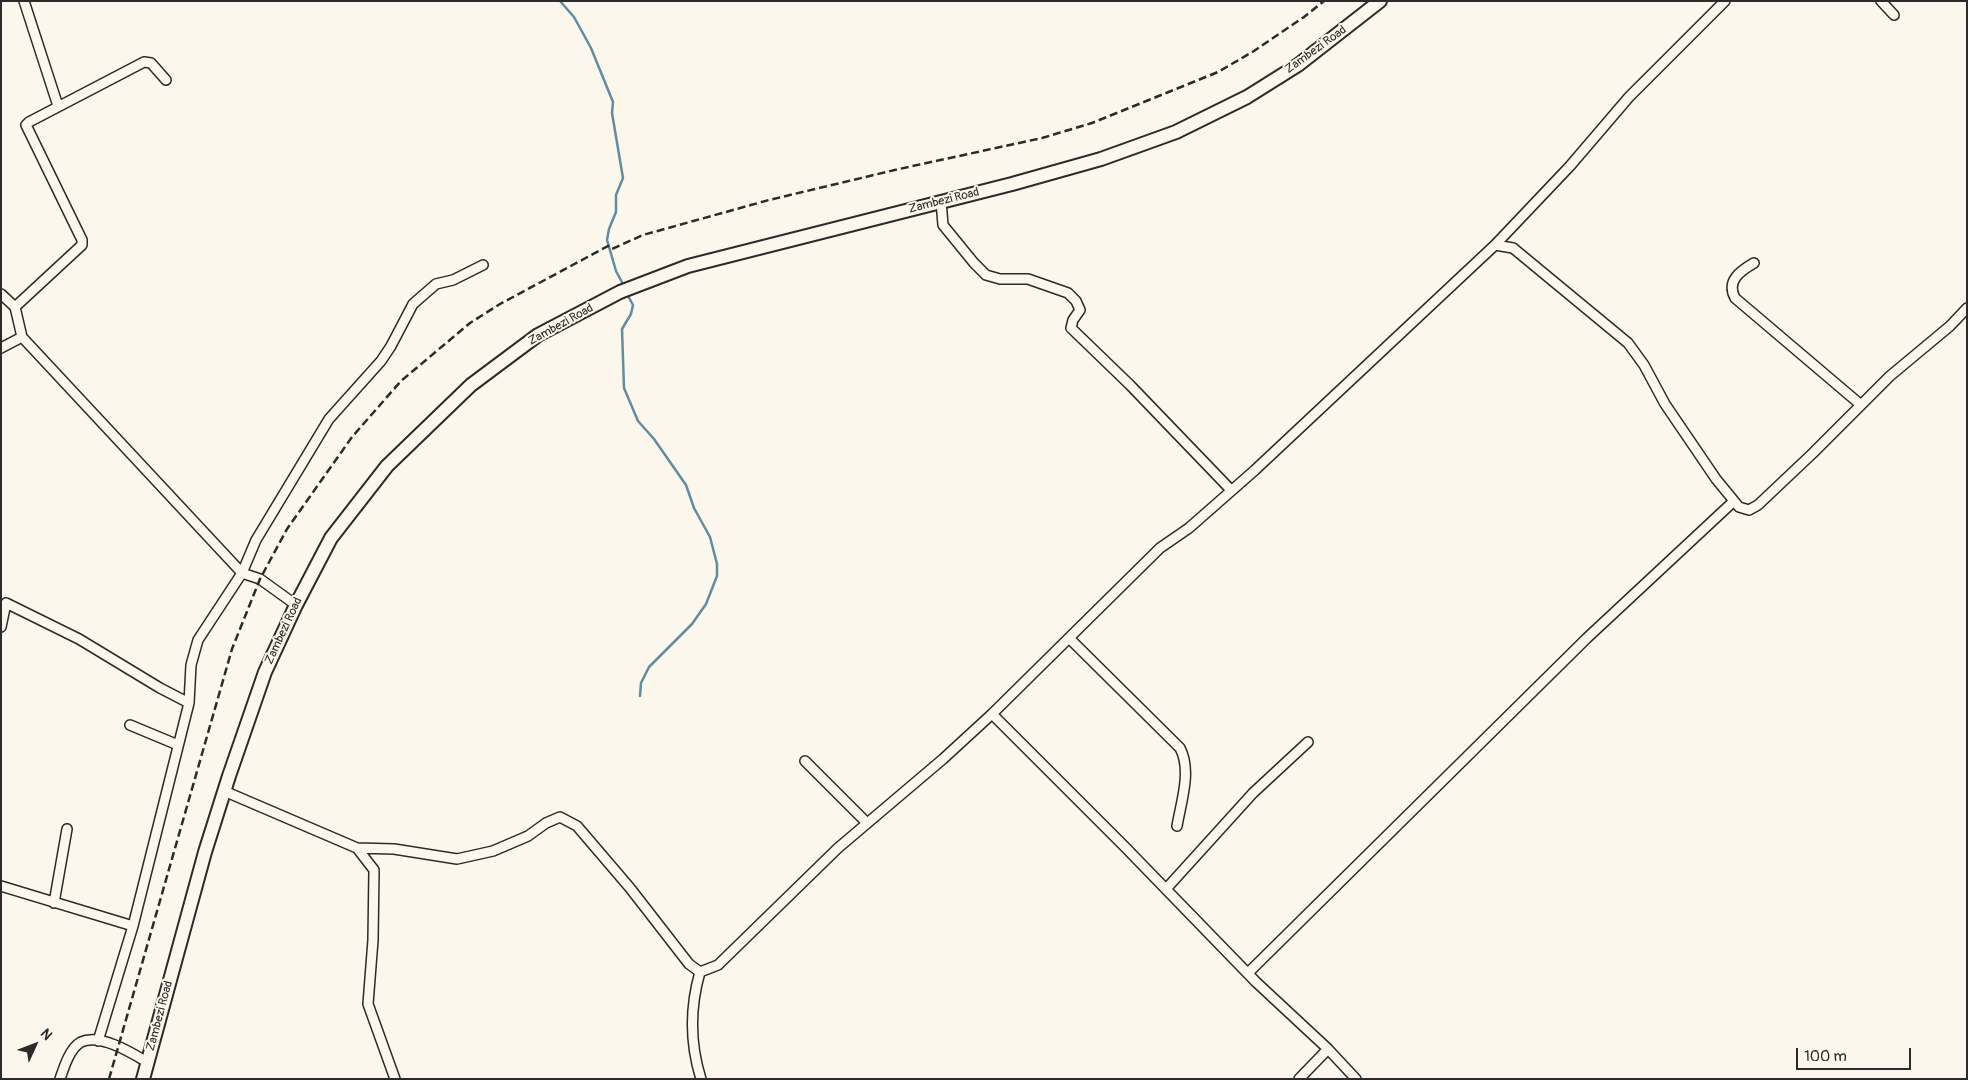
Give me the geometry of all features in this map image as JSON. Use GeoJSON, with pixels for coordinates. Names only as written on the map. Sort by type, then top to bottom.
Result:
{"type":"FeatureCollection","features":[{"type":"Feature","properties":{"kind":"main road","name":"Zambezi Road"},"geometry":{"type":"LineString","coordinates":[[143,1079],[224,791],[265,672],[296,605],[331,538],[387,466],[472,385],[538,335],[623,291],[688,266],[1101,159],[1176,132],[1247,97],[1298,65],[1380,1]]}},
{"type":"Feature","properties":{"kind":"street"},"geometry":{"type":"LineString","coordinates":[[24,1],[58,106]]}},
{"type":"Feature","properties":{"kind":"street"},"geometry":{"type":"LineString","coordinates":[[700,972],[718,965],[734,952],[824,862],[992,714],[1160,548],[1189,528],[1255,470],[1495,245],[1570,166],[1629,97],[1725,1]]}},
{"type":"Feature","properties":{"kind":"street"},"geometry":{"type":"LineString","coordinates":[[1881,1],[1894,15]]}},
{"type":"Feature","properties":{"kind":"street"},"geometry":{"type":"LineString","coordinates":[[14,307],[82,245],[82,240],[26,126],[29,122],[58,106],[144,62],[151,64],[166,80]]}},
{"type":"Feature","properties":{"kind":"street"},"geometry":{"type":"LineString","coordinates":[[941,202],[944,225],[986,274],[1000,279],[1028,279],[1068,293],[1076,300],[1080,310],[1073,320],[1071,328],[1130,385],[1230,490]]}},
{"type":"Feature","properties":{"kind":"street"},"geometry":{"type":"LineString","coordinates":[[1495,245],[1513,248],[1628,344],[1644,365],[1662,400],[1686,436],[1734,501],[1744,509],[1754,508],[1813,453],[1890,376],[1950,326],[1967,308]]}},
{"type":"Feature","properties":{"kind":"street"},"geometry":{"type":"LineString","coordinates":[[1754,263],[1735,277],[1732,292],[1735,298],[1861,405]]}},
{"type":"Feature","properties":{"kind":"street"},"geometry":{"type":"LineString","coordinates":[[98,1041],[133,926],[190,703],[191,665],[198,640],[242,573],[256,540],[325,426],[346,398],[381,361],[413,304],[436,284],[453,280],[483,265]]}},
{"type":"Feature","properties":{"kind":"street"},"geometry":{"type":"LineString","coordinates":[[1,294],[14,307],[22,337],[242,573],[260,579],[296,605]]}},
{"type":"Feature","properties":{"kind":"street"},"geometry":{"type":"LineString","coordinates":[[1,348],[22,337]]}},
{"type":"Feature","properties":{"kind":"street"},"geometry":{"type":"LineString","coordinates":[[1248,973],[1587,638],[1734,501]]}},
{"type":"Feature","properties":{"kind":"street"},"geometry":{"type":"LineString","coordinates":[[1,627],[4,602],[79,639],[160,688],[190,703]]}},
{"type":"Feature","properties":{"kind":"street"},"geometry":{"type":"LineString","coordinates":[[1069,638],[1180,748],[1185,757],[1186,767],[1177,826]]}},
{"type":"Feature","properties":{"kind":"street"},"geometry":{"type":"LineString","coordinates":[[992,714],[1166,889],[1267,994],[1328,1049],[1356,1079]]}},
{"type":"Feature","properties":{"kind":"street"},"geometry":{"type":"LineString","coordinates":[[130,725],[178,745]]}},
{"type":"Feature","properties":{"kind":"street"},"geometry":{"type":"LineString","coordinates":[[1166,889],[1253,793],[1308,742]]}},
{"type":"Feature","properties":{"kind":"street"},"geometry":{"type":"LineString","coordinates":[[805,761],[867,823]]}},
{"type":"Feature","properties":{"kind":"street"},"geometry":{"type":"LineString","coordinates":[[224,791],[357,848],[394,849],[457,859],[493,851],[528,836],[546,822],[560,817],[576,826],[630,888],[689,964],[700,972]]}},
{"type":"Feature","properties":{"kind":"street"},"geometry":{"type":"LineString","coordinates":[[54,903],[67,829]]}},
{"type":"Feature","properties":{"kind":"street"},"geometry":{"type":"LineString","coordinates":[[357,848],[374,870],[373,940],[368,1004],[395,1079]]}},
{"type":"Feature","properties":{"kind":"street"},"geometry":{"type":"LineString","coordinates":[[1,886],[133,926]]}},
{"type":"Feature","properties":{"kind":"street"},"geometry":{"type":"LineString","coordinates":[[700,972],[694,992],[692,1026],[694,1057],[701,1079]]}},
{"type":"Feature","properties":{"kind":"street"},"geometry":{"type":"LineString","coordinates":[[60,1079],[74,1048],[80,1042],[88,1040],[118,1046],[147,1062]]}},
{"type":"Feature","properties":{"kind":"street"},"geometry":{"type":"LineString","coordinates":[[1299,1079],[1328,1049]]}},
{"type":"Feature","properties":{"kind":"waterway"},"geometry":{"type":"LineString","coordinates":[[560,1],[574,17],[591,48],[613,102],[612,113],[623,178],[616,195],[616,212],[607,240],[616,271],[624,286]]}},
{"type":"Feature","properties":{"kind":"waterway"},"geometry":{"type":"LineString","coordinates":[[627,294],[633,305],[631,314],[622,329],[624,388],[638,421],[654,439],[686,485],[694,508],[710,537],[717,564],[717,576],[706,604],[692,624],[649,667],[641,683],[640,696]]}},
{"type":"Feature","properties":{"kind":"railway"},"geometry":{"type":"LineString","coordinates":[[109,1079],[232,649],[260,579],[287,529],[352,437],[401,381],[470,323],[500,304],[608,246],[612,249],[643,235],[769,200],[1042,138],[1092,123],[1218,72],[1254,51],[1324,1]]}}]}
